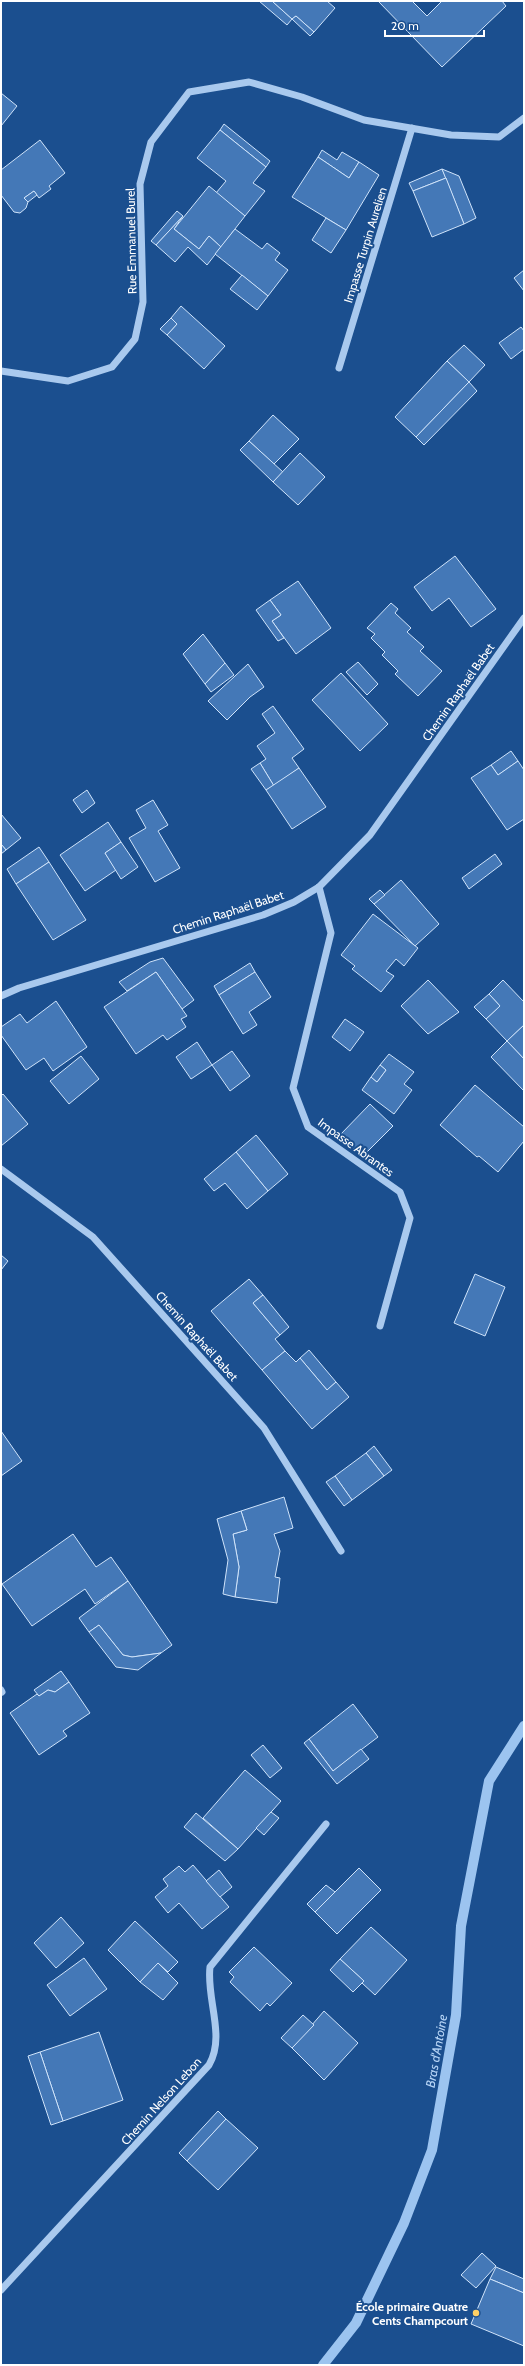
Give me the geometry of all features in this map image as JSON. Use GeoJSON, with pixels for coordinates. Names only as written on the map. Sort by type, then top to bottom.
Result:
{"type":"FeatureCollection","features":[{"type":"Feature","properties":{"kind":"street","name":"Rue Emmanuel Burel"},"geometry":{"type":"LineString","coordinates":[[1,371],[68,381],[112,367],[135,339],[143,302],[140,184],[151,142],[189,92],[249,82],[302,97],[364,120],[450,136],[499,137],[524,118]]}},
{"type":"Feature","properties":{"kind":"street","name":"Impasse Turpin Aurelien"},"geometry":{"type":"LineString","coordinates":[[339,368],[412,128]]}},
{"type":"Feature","properties":{"kind":"street","name":"Chemin Raphaël Babet"},"geometry":{"type":"LineString","coordinates":[[1,996],[19,988],[263,915],[294,902],[319,887],[370,835],[524,618]]}},
{"type":"Feature","properties":{"kind":"street","name":"Impasse Abrantes"},"geometry":{"type":"LineString","coordinates":[[319,887],[331,933],[293,1088],[308,1127],[400,1192],[410,1218],[380,1326]]}},
{"type":"Feature","properties":{"kind":"street","name":"Chemin Raphaël Babet"},"geometry":{"type":"LineString","coordinates":[[1,1169],[93,1237],[249,1410],[264,1428],[341,1550]]}},
{"type":"Feature","properties":{"kind":"street","name":"Chemin Nelson Lebon"},"geometry":{"type":"LineString","coordinates":[[1,2290],[209,2065],[213,2058],[216,2038],[209,1987],[210,1967],[326,1824]]}},
{"type":"Feature","properties":{"kind":"building"},"geometry":{"type":"Polygon","coordinates":[[[259,1],[272,1],[292,19],[287,25],[259,1]]]}},
{"type":"Feature","properties":{"kind":"building"},"geometry":{"type":"Polygon","coordinates":[[[272,1],[327,1],[335,8],[314,32],[296,16],[292,19],[272,1]]]}},
{"type":"Feature","properties":{"kind":"building"},"geometry":{"type":"Polygon","coordinates":[[[378,1],[412,1],[427,16],[442,1],[502,1],[506,6],[442,67],[378,1]]]}},
{"type":"Feature","properties":{"kind":"building"},"geometry":{"type":"Polygon","coordinates":[[[296,16],[314,32],[310,36],[292,19],[296,16]]]}},
{"type":"Feature","properties":{"kind":"building"},"geometry":{"type":"Polygon","coordinates":[[[1,93],[17,106],[1,126],[1,93]]]}},
{"type":"Feature","properties":{"kind":"building"},"geometry":{"type":"Polygon","coordinates":[[[224,124],[270,161],[266,167],[220,130],[224,124]]]}},
{"type":"Feature","properties":{"kind":"building"},"geometry":{"type":"Polygon","coordinates":[[[220,130],[266,167],[253,183],[265,191],[245,216],[216,193],[226,181],[197,158],[220,130]]]}},
{"type":"Feature","properties":{"kind":"building"},"geometry":{"type":"Polygon","coordinates":[[[40,140],[65,173],[49,186],[51,189],[39,198],[34,191],[24,198],[28,202],[26,208],[20,213],[14,212],[1,195],[1,170],[40,140]]]}},
{"type":"Feature","properties":{"kind":"building"},"geometry":{"type":"Polygon","coordinates":[[[322,150],[337,160],[342,152],[359,162],[349,178],[318,157],[322,150]]]}},
{"type":"Feature","properties":{"kind":"building"},"geometry":{"type":"Polygon","coordinates":[[[318,157],[349,178],[359,162],[379,175],[346,230],[292,197],[318,157]]]}},
{"type":"Feature","properties":{"kind":"building"},"geometry":{"type":"Polygon","coordinates":[[[442,169],[446,178],[413,191],[409,183],[442,169]]]}},
{"type":"Feature","properties":{"kind":"building"},"geometry":{"type":"Polygon","coordinates":[[[442,169],[459,176],[476,218],[464,224],[442,169]]]}},
{"type":"Feature","properties":{"kind":"building"},"geometry":{"type":"Polygon","coordinates":[[[446,178],[464,224],[432,237],[413,191],[446,178]]]}},
{"type":"Feature","properties":{"kind":"building"},"geometry":{"type":"Polygon","coordinates":[[[209,186],[245,216],[221,247],[209,236],[199,249],[174,229],[209,186]]]}},
{"type":"Feature","properties":{"kind":"building"},"geometry":{"type":"Polygon","coordinates":[[[34,191],[37,195],[28,202],[24,198],[34,191]]]}},
{"type":"Feature","properties":{"kind":"building"},"geometry":{"type":"Polygon","coordinates":[[[177,211],[183,216],[156,245],[151,241],[177,211]]]}},
{"type":"Feature","properties":{"kind":"building"},"geometry":{"type":"Polygon","coordinates":[[[183,216],[174,229],[199,249],[209,236],[221,247],[207,265],[188,247],[175,262],[156,245],[183,216]]]}},
{"type":"Feature","properties":{"kind":"building"},"geometry":{"type":"Polygon","coordinates":[[[326,218],[346,230],[331,253],[312,240],[326,218]]]}},
{"type":"Feature","properties":{"kind":"building"},"geometry":{"type":"Polygon","coordinates":[[[235,229],[262,249],[267,243],[280,253],[275,260],[288,270],[268,296],[215,254],[235,229]]]}},
{"type":"Feature","properties":{"kind":"building"},"geometry":{"type":"Polygon","coordinates":[[[524,270],[524,291],[514,278],[524,270]]]}},
{"type":"Feature","properties":{"kind":"building"},"geometry":{"type":"Polygon","coordinates":[[[242,275],[268,296],[257,310],[230,289],[242,275]]]}},
{"type":"Feature","properties":{"kind":"building"},"geometry":{"type":"Polygon","coordinates":[[[181,306],[225,346],[204,369],[167,335],[177,324],[171,318],[181,306]]]}},
{"type":"Feature","properties":{"kind":"building"},"geometry":{"type":"Polygon","coordinates":[[[171,318],[177,324],[167,335],[160,329],[171,318]]]}},
{"type":"Feature","properties":{"kind":"building"},"geometry":{"type":"Polygon","coordinates":[[[521,327],[524,331],[524,349],[511,359],[499,343],[521,327]]]}},
{"type":"Feature","properties":{"kind":"building"},"geometry":{"type":"Polygon","coordinates":[[[464,345],[485,365],[469,382],[447,361],[464,345]]]}},
{"type":"Feature","properties":{"kind":"building"},"geometry":{"type":"Polygon","coordinates":[[[447,361],[469,382],[416,437],[395,417],[447,361]]]}},
{"type":"Feature","properties":{"kind":"building"},"geometry":{"type":"Polygon","coordinates":[[[469,382],[477,391],[424,445],[416,437],[469,382]]]}},
{"type":"Feature","properties":{"kind":"building"},"geometry":{"type":"Polygon","coordinates":[[[273,415],[299,439],[274,464],[249,441],[273,415]]]}},
{"type":"Feature","properties":{"kind":"building"},"geometry":{"type":"Polygon","coordinates":[[[249,441],[283,472],[273,482],[240,450],[249,441]]]}},
{"type":"Feature","properties":{"kind":"building"},"geometry":{"type":"Polygon","coordinates":[[[300,453],[325,477],[298,505],[273,482],[300,453]]]}},
{"type":"Feature","properties":{"kind":"building"},"geometry":{"type":"Polygon","coordinates":[[[455,556],[496,609],[471,627],[449,598],[432,611],[414,587],[455,556]]]}},
{"type":"Feature","properties":{"kind":"building"},"geometry":{"type":"Polygon","coordinates":[[[298,581],[331,628],[296,654],[272,621],[281,615],[270,600],[298,581]]]}},
{"type":"Feature","properties":{"kind":"building"},"geometry":{"type":"Polygon","coordinates":[[[270,600],[281,615],[272,621],[284,638],[278,641],[256,610],[270,600]]]}},
{"type":"Feature","properties":{"kind":"building"},"geometry":{"type":"Polygon","coordinates":[[[391,603],[398,609],[395,613],[411,628],[407,632],[424,647],[420,651],[442,671],[418,696],[395,674],[398,671],[382,655],[385,652],[371,638],[375,634],[367,628],[391,603]]]}},
{"type":"Feature","properties":{"kind":"building"},"geometry":{"type":"Polygon","coordinates":[[[203,634],[225,663],[205,684],[183,654],[203,634]]]}},
{"type":"Feature","properties":{"kind":"building"},"geometry":{"type":"Polygon","coordinates":[[[358,662],[378,684],[367,695],[346,672],[358,662]]]}},
{"type":"Feature","properties":{"kind":"building"},"geometry":{"type":"Polygon","coordinates":[[[225,663],[234,675],[211,692],[205,684],[225,663]]]}},
{"type":"Feature","properties":{"kind":"building"},"geometry":{"type":"Polygon","coordinates":[[[248,664],[264,687],[250,697],[227,720],[208,701],[248,664]]]}},
{"type":"Feature","properties":{"kind":"building"},"geometry":{"type":"Polygon","coordinates":[[[341,673],[388,724],[360,751],[312,700],[341,673]]]}},
{"type":"Feature","properties":{"kind":"building"},"geometry":{"type":"Polygon","coordinates":[[[273,706],[304,749],[292,758],[299,768],[274,786],[260,763],[266,759],[257,746],[275,733],[262,714],[273,706]]]}},
{"type":"Feature","properties":{"kind":"building"},"geometry":{"type":"Polygon","coordinates":[[[511,751],[518,761],[498,775],[491,765],[511,751]]]}},
{"type":"Feature","properties":{"kind":"building"},"geometry":{"type":"Polygon","coordinates":[[[518,761],[524,770],[524,819],[507,830],[471,778],[491,765],[498,775],[518,761]]]}},
{"type":"Feature","properties":{"kind":"building"},"geometry":{"type":"Polygon","coordinates":[[[260,763],[274,786],[266,790],[251,769],[260,763]]]}},
{"type":"Feature","properties":{"kind":"building"},"geometry":{"type":"Polygon","coordinates":[[[299,768],[326,807],[292,829],[266,790],[299,768]]]}},
{"type":"Feature","properties":{"kind":"building"},"geometry":{"type":"Polygon","coordinates":[[[87,790],[95,803],[82,813],[73,800],[87,790]]]}},
{"type":"Feature","properties":{"kind":"building"},"geometry":{"type":"Polygon","coordinates":[[[153,800],[168,825],[158,831],[180,868],[155,882],[129,838],[146,828],[136,810],[153,800]]]}},
{"type":"Feature","properties":{"kind":"building"},"geometry":{"type":"Polygon","coordinates":[[[1,814],[21,838],[6,850],[1,844],[1,814]]]}},
{"type":"Feature","properties":{"kind":"building"},"geometry":{"type":"Polygon","coordinates":[[[108,822],[121,842],[105,853],[116,870],[85,891],[60,855],[108,822]]]}},
{"type":"Feature","properties":{"kind":"building"},"geometry":{"type":"Polygon","coordinates":[[[121,842],[138,867],[121,879],[105,853],[121,842]]]}},
{"type":"Feature","properties":{"kind":"building"},"geometry":{"type":"Polygon","coordinates":[[[1,844],[6,850],[1,854],[1,844]]]}},
{"type":"Feature","properties":{"kind":"building"},"geometry":{"type":"Polygon","coordinates":[[[39,847],[49,862],[16,884],[7,869],[39,847]]]}},
{"type":"Feature","properties":{"kind":"building"},"geometry":{"type":"Polygon","coordinates":[[[495,854],[502,864],[469,889],[462,878],[495,854]]]}},
{"type":"Feature","properties":{"kind":"building"},"geometry":{"type":"Polygon","coordinates":[[[49,862],[86,920],[53,940],[16,884],[49,862]]]}},
{"type":"Feature","properties":{"kind":"building"},"geometry":{"type":"Polygon","coordinates":[[[401,880],[439,924],[415,946],[374,904],[401,880]]]}},
{"type":"Feature","properties":{"kind":"building"},"geometry":{"type":"Polygon","coordinates":[[[380,890],[385,895],[374,904],[369,899],[380,890]]]}},
{"type":"Feature","properties":{"kind":"building"},"geometry":{"type":"Polygon","coordinates":[[[373,914],[418,948],[404,966],[396,959],[386,971],[394,976],[381,992],[352,969],[355,966],[341,955],[373,914]]]}},
{"type":"Feature","properties":{"kind":"building"},"geometry":{"type":"Polygon","coordinates":[[[163,958],[194,1000],[182,1009],[156,972],[127,991],[119,982],[150,962],[163,958]]]}},
{"type":"Feature","properties":{"kind":"building"},"geometry":{"type":"Polygon","coordinates":[[[250,963],[255,972],[219,995],[214,986],[250,963]]]}},
{"type":"Feature","properties":{"kind":"building"},"geometry":{"type":"Polygon","coordinates":[[[156,972],[187,1016],[181,1019],[186,1027],[167,1040],[163,1035],[136,1054],[104,1007],[156,972]]]}},
{"type":"Feature","properties":{"kind":"building"},"geometry":{"type":"Polygon","coordinates":[[[255,972],[271,997],[249,1012],[257,1025],[243,1034],[219,995],[255,972]]]}},
{"type":"Feature","properties":{"kind":"building"},"geometry":{"type":"Polygon","coordinates":[[[428,980],[459,1012],[428,1034],[401,1006],[428,980]]]}},
{"type":"Feature","properties":{"kind":"building"},"geometry":{"type":"Polygon","coordinates":[[[503,980],[524,1002],[524,1025],[507,1041],[486,1019],[500,1006],[489,994],[503,980]]]}},
{"type":"Feature","properties":{"kind":"building"},"geometry":{"type":"Polygon","coordinates":[[[489,994],[500,1006],[486,1019],[474,1007],[489,994]]]}},
{"type":"Feature","properties":{"kind":"building"},"geometry":{"type":"Polygon","coordinates":[[[56,1001],[87,1047],[53,1071],[44,1058],[26,1070],[1,1035],[1,1027],[20,1014],[27,1023],[56,1001]]]}},
{"type":"Feature","properties":{"kind":"building"},"geometry":{"type":"Polygon","coordinates":[[[345,1019],[364,1032],[350,1051],[332,1037],[345,1019]]]}},
{"type":"Feature","properties":{"kind":"building"},"geometry":{"type":"Polygon","coordinates":[[[524,1025],[524,1059],[507,1041],[524,1025]]]}},
{"type":"Feature","properties":{"kind":"building"},"geometry":{"type":"Polygon","coordinates":[[[507,1041],[524,1059],[524,1091],[491,1057],[507,1041]]]}},
{"type":"Feature","properties":{"kind":"building"},"geometry":{"type":"Polygon","coordinates":[[[197,1042],[212,1065],[191,1079],[176,1057],[197,1042]]]}},
{"type":"Feature","properties":{"kind":"building"},"geometry":{"type":"Polygon","coordinates":[[[232,1051],[250,1076],[230,1091],[212,1065],[232,1051]]]}},
{"type":"Feature","properties":{"kind":"building"},"geometry":{"type":"Polygon","coordinates":[[[389,1054],[414,1072],[404,1084],[412,1090],[394,1114],[362,1090],[371,1077],[377,1082],[386,1070],[380,1065],[389,1054]]]}},
{"type":"Feature","properties":{"kind":"building"},"geometry":{"type":"Polygon","coordinates":[[[81,1056],[99,1079],[69,1104],[50,1081],[81,1056]]]}},
{"type":"Feature","properties":{"kind":"building"},"geometry":{"type":"Polygon","coordinates":[[[380,1065],[386,1070],[377,1082],[371,1077],[380,1065]]]}},
{"type":"Feature","properties":{"kind":"building"},"geometry":{"type":"Polygon","coordinates":[[[475,1085],[524,1127],[524,1141],[498,1172],[479,1156],[477,1157],[440,1125],[475,1085]]]}},
{"type":"Feature","properties":{"kind":"building"},"geometry":{"type":"Polygon","coordinates":[[[3,1094],[28,1124],[1,1146],[1,1096],[3,1094]]]}},
{"type":"Feature","properties":{"kind":"building"},"geometry":{"type":"Polygon","coordinates":[[[370,1104],[393,1126],[362,1157],[340,1135],[370,1104]]]}},
{"type":"Feature","properties":{"kind":"building"},"geometry":{"type":"Polygon","coordinates":[[[256,1135],[288,1174],[268,1191],[236,1152],[256,1135]]]}},
{"type":"Feature","properties":{"kind":"building"},"geometry":{"type":"Polygon","coordinates":[[[236,1152],[268,1191],[247,1209],[225,1183],[214,1191],[204,1179],[236,1152]]]}},
{"type":"Feature","properties":{"kind":"building"},"geometry":{"type":"Polygon","coordinates":[[[1,1255],[8,1261],[1,1270],[1,1255]]]}},
{"type":"Feature","properties":{"kind":"building"},"geometry":{"type":"Polygon","coordinates":[[[475,1274],[505,1287],[485,1336],[454,1323],[475,1274]]]}},
{"type":"Feature","properties":{"kind":"building"},"geometry":{"type":"Polygon","coordinates":[[[249,1279],[263,1295],[253,1303],[280,1335],[275,1339],[285,1351],[262,1370],[211,1311],[249,1279]]]}},
{"type":"Feature","properties":{"kind":"building"},"geometry":{"type":"Polygon","coordinates":[[[263,1295],[289,1327],[280,1335],[253,1303],[263,1295]]]}},
{"type":"Feature","properties":{"kind":"building"},"geometry":{"type":"Polygon","coordinates":[[[309,1350],[336,1382],[327,1390],[300,1358],[309,1350]]]}},
{"type":"Feature","properties":{"kind":"building"},"geometry":{"type":"Polygon","coordinates":[[[285,1351],[296,1362],[300,1358],[327,1390],[336,1382],[349,1397],[312,1429],[262,1370],[285,1351]]]}},
{"type":"Feature","properties":{"kind":"building"},"geometry":{"type":"Polygon","coordinates":[[[1,1431],[22,1461],[1,1476],[1,1431]]]}},
{"type":"Feature","properties":{"kind":"building"},"geometry":{"type":"Polygon","coordinates":[[[374,1446],[392,1470],[384,1476],[366,1453],[374,1446]]]}},
{"type":"Feature","properties":{"kind":"building"},"geometry":{"type":"Polygon","coordinates":[[[366,1453],[384,1476],[352,1500],[335,1476],[366,1453]]]}},
{"type":"Feature","properties":{"kind":"building"},"geometry":{"type":"Polygon","coordinates":[[[335,1476],[352,1500],[344,1506],[326,1482],[335,1476]]]}},
{"type":"Feature","properties":{"kind":"building"},"geometry":{"type":"Polygon","coordinates":[[[284,1497],[293,1528],[274,1534],[280,1551],[275,1577],[280,1578],[277,1603],[235,1597],[239,1567],[233,1534],[247,1530],[241,1511],[284,1497]]]}},
{"type":"Feature","properties":{"kind":"building"},"geometry":{"type":"Polygon","coordinates":[[[241,1511],[247,1530],[233,1534],[239,1567],[235,1597],[223,1594],[228,1560],[217,1519],[241,1511]]]}},
{"type":"Feature","properties":{"kind":"building"},"geometry":{"type":"Polygon","coordinates":[[[73,1534],[96,1567],[111,1557],[128,1581],[95,1604],[85,1589],[32,1626],[2,1584],[73,1534]]]}},
{"type":"Feature","properties":{"kind":"building"},"geometry":{"type":"Polygon","coordinates":[[[128,1581],[172,1645],[161,1653],[132,1657],[123,1655],[99,1625],[89,1632],[79,1618],[128,1581]]]}},
{"type":"Feature","properties":{"kind":"building"},"geometry":{"type":"Polygon","coordinates":[[[99,1625],[123,1655],[132,1657],[161,1653],[138,1670],[116,1667],[89,1632],[99,1625]]]}},
{"type":"Feature","properties":{"kind":"building"},"geometry":{"type":"Polygon","coordinates":[[[61,1671],[69,1682],[55,1692],[48,1690],[39,1696],[34,1690],[61,1671]]]}},
{"type":"Feature","properties":{"kind":"building"},"geometry":{"type":"Polygon","coordinates":[[[69,1682],[90,1713],[63,1731],[67,1736],[39,1755],[10,1713],[37,1694],[39,1696],[48,1690],[55,1692],[69,1682]]]}},
{"type":"Feature","properties":{"kind":"building"},"geometry":{"type":"Polygon","coordinates":[[[353,1704],[378,1737],[333,1771],[309,1739],[353,1704]]]}},
{"type":"Feature","properties":{"kind":"building"},"geometry":{"type":"Polygon","coordinates":[[[309,1739],[333,1771],[361,1749],[369,1759],[337,1784],[304,1743],[309,1739]]]}},
{"type":"Feature","properties":{"kind":"building"},"geometry":{"type":"Polygon","coordinates":[[[263,1745],[282,1768],[270,1778],[251,1755],[263,1745]]]}},
{"type":"Feature","properties":{"kind":"building"},"geometry":{"type":"Polygon","coordinates":[[[245,1770],[281,1801],[238,1849],[203,1818],[245,1770]]]}},
{"type":"Feature","properties":{"kind":"building"},"geometry":{"type":"Polygon","coordinates":[[[271,1812],[279,1818],[264,1835],[256,1828],[271,1812]]]}},
{"type":"Feature","properties":{"kind":"building"},"geometry":{"type":"Polygon","coordinates":[[[196,1813],[238,1849],[225,1861],[184,1827],[196,1813]]]}},
{"type":"Feature","properties":{"kind":"building"},"geometry":{"type":"Polygon","coordinates":[[[193,1865],[229,1907],[202,1929],[179,1903],[168,1913],[155,1897],[168,1886],[163,1879],[179,1866],[185,1872],[193,1865]]]}},
{"type":"Feature","properties":{"kind":"building"},"geometry":{"type":"Polygon","coordinates":[[[359,1868],[381,1890],[337,1934],[315,1912],[359,1868]]]}},
{"type":"Feature","properties":{"kind":"building"},"geometry":{"type":"Polygon","coordinates":[[[219,1870],[232,1887],[220,1897],[206,1881],[219,1870]]]}},
{"type":"Feature","properties":{"kind":"building"},"geometry":{"type":"Polygon","coordinates":[[[326,1885],[335,1892],[315,1912],[307,1904],[326,1885]]]}},
{"type":"Feature","properties":{"kind":"building"},"geometry":{"type":"Polygon","coordinates":[[[61,1917],[84,1943],[56,1968],[34,1943],[61,1917]]]}},
{"type":"Feature","properties":{"kind":"building"},"geometry":{"type":"Polygon","coordinates":[[[135,1921],[178,1962],[168,1972],[158,1963],[140,1982],[108,1950],[135,1921]]]}},
{"type":"Feature","properties":{"kind":"building"},"geometry":{"type":"Polygon","coordinates":[[[371,1927],[407,1960],[375,1995],[362,1983],[364,1981],[340,1959],[371,1927]]]}},
{"type":"Feature","properties":{"kind":"building"},"geometry":{"type":"Polygon","coordinates":[[[254,1947],[292,1983],[270,2006],[267,2003],[260,2011],[230,1982],[234,1977],[229,1972],[254,1947]]]}},
{"type":"Feature","properties":{"kind":"building"},"geometry":{"type":"Polygon","coordinates":[[[84,1958],[107,1989],[70,2016],[47,1985],[84,1958]]]}},
{"type":"Feature","properties":{"kind":"building"},"geometry":{"type":"Polygon","coordinates":[[[340,1959],[364,1981],[353,1992],[330,1970],[340,1959]]]}},
{"type":"Feature","properties":{"kind":"building"},"geometry":{"type":"Polygon","coordinates":[[[158,1963],[178,1983],[163,2000],[140,1982],[158,1963]]]}},
{"type":"Feature","properties":{"kind":"building"},"geometry":{"type":"Polygon","coordinates":[[[324,2011],[358,2043],[324,2080],[292,2048],[324,2011]]]}},
{"type":"Feature","properties":{"kind":"building"},"geometry":{"type":"Polygon","coordinates":[[[303,2015],[314,2025],[292,2048],[281,2038],[303,2015]]]}},
{"type":"Feature","properties":{"kind":"building"},"geometry":{"type":"Polygon","coordinates":[[[99,2032],[123,2100],[63,2121],[40,2052],[99,2032]]]}},
{"type":"Feature","properties":{"kind":"building"},"geometry":{"type":"Polygon","coordinates":[[[40,2052],[63,2121],[51,2125],[28,2056],[40,2052]]]}},
{"type":"Feature","properties":{"kind":"building"},"geometry":{"type":"Polygon","coordinates":[[[218,2111],[226,2119],[187,2161],[179,2153],[218,2111]]]}},
{"type":"Feature","properties":{"kind":"building"},"geometry":{"type":"Polygon","coordinates":[[[226,2119],[258,2148],[218,2190],[187,2161],[226,2119]]]}},
{"type":"Feature","properties":{"kind":"building"},"geometry":{"type":"Polygon","coordinates":[[[482,2253],[496,2266],[476,2288],[461,2275],[482,2253]]]}},
{"type":"Feature","properties":{"kind":"building"},"geometry":{"type":"Polygon","coordinates":[[[496,2267],[524,2279],[524,2293],[490,2279],[496,2267]]]}},
{"type":"Feature","properties":{"kind":"building"},"geometry":{"type":"Polygon","coordinates":[[[490,2279],[524,2293],[524,2346],[471,2324],[490,2279]]]}},
{"type":"Feature","properties":{"kind":"waterway","name":"Bras d'Antoine"},"geometry":{"type":"LineString","coordinates":[[323,2365],[356,2323],[404,2223],[432,2150],[456,2015],[461,1926],[489,1781],[524,1726]]}},
{"type":"Feature","properties":{"kind":"place","name":"École primaire Quatre Cents Champcourt"},"geometry":{"type":"Point","coordinates":[476,2313]}}]}
